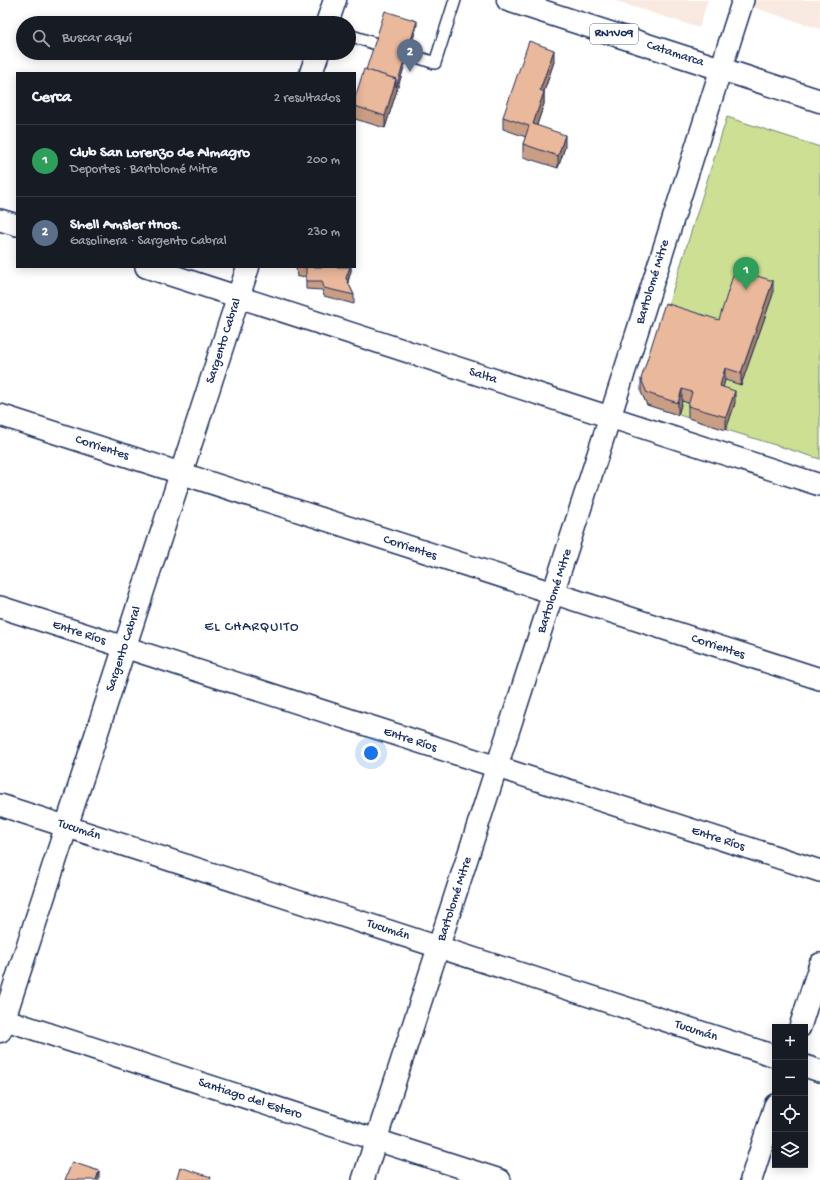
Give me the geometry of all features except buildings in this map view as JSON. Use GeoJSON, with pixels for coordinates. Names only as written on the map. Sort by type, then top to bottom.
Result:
{"type":"FeatureCollection","features":[{"type":"Feature","properties":{"kind":"main road"},"geometry":{"type":"LineString","coordinates":[[329,16],[335,0]]}},
{"type":"Feature","properties":{"kind":"main road","name":"Catamarca"},"geometry":{"type":"LineString","coordinates":[[508,0],[820,101]]}},
{"type":"Feature","properties":{"kind":"main road"},"geometry":{"type":"LineString","coordinates":[[311,72],[316,60]]}},
{"type":"Feature","properties":{"kind":"main road","name":"Sargento Cabral"},"geometry":{"type":"LineString","coordinates":[[1,1023],[248,268]]}},
{"type":"Feature","properties":{"kind":"street","name":"Bartolomé Mitre"},"geometry":{"type":"LineString","coordinates":[[364,1180],[554,594],[742,0]]}},
{"type":"Feature","properties":{"kind":"street"},"geometry":{"type":"LineString","coordinates":[[0,220],[16,225]]}},
{"type":"Feature","properties":{"kind":"street","name":"Salta"},"geometry":{"type":"LineString","coordinates":[[149,268],[820,485]]}},
{"type":"Feature","properties":{"kind":"street","name":"Corrientes"},"geometry":{"type":"LineString","coordinates":[[0,415],[820,679]]}},
{"type":"Feature","properties":{"kind":"street","name":"Entre Ríos"},"geometry":{"type":"LineString","coordinates":[[0,608],[820,871]]}},
{"type":"Feature","properties":{"kind":"street","name":"Tucumán"},"geometry":{"type":"LineString","coordinates":[[0,805],[772,1055]]}},
{"type":"Feature","properties":{"kind":"street"},"geometry":{"type":"LineString","coordinates":[[801,1024],[820,964]]}},
{"type":"Feature","properties":{"kind":"street","name":"Santiago del Estero"},"geometry":{"type":"LineString","coordinates":[[1,1023],[500,1180]]}},
{"type":"Feature","properties":{"kind":"street"},"geometry":{"type":"LineString","coordinates":[[808,1067],[820,1071]]}},
{"type":"Feature","properties":{"kind":"street"},"geometry":{"type":"LineString","coordinates":[[751,1180],[772,1114]]}},
{"type":"Feature","properties":{"kind":"lane"},"geometry":{"type":"LineString","coordinates":[[408,54],[435,63],[455,0]]}},
{"type":"Feature","properties":{"kind":"lane"},"geometry":{"type":"LineString","coordinates":[[356,37],[376,44]]}},
{"type":"Feature","properties":{"kind":"shaded area"},"geometry":{"type":"Polygon","coordinates":[[[612,0],[708,0],[699,28],[612,0]]]}},
{"type":"Feature","properties":{"kind":"shaded area"},"geometry":{"type":"Polygon","coordinates":[[[754,0],[820,0],[820,29],[752,7],[754,0]]]}},
{"type":"Feature","properties":{"kind":"green space"},"geometry":{"type":"Polygon","coordinates":[[[727,117],[820,147],[820,459],[647,405],[641,392],[727,117]]]}},
{"type":"Feature","properties":{"kind":"place","name":"Shell Amsler Hnos."},"geometry":{"type":"Point","coordinates":[410,72]}},
{"type":"Feature","properties":{"kind":"place","name":"Club San Lorenzo de Almagro"},"geometry":{"type":"Point","coordinates":[746,290]}},
{"type":"Feature","properties":{"kind":"district","name":"EL CHARQUITO"},"geometry":{"type":"Point","coordinates":[252,627]}}]}
